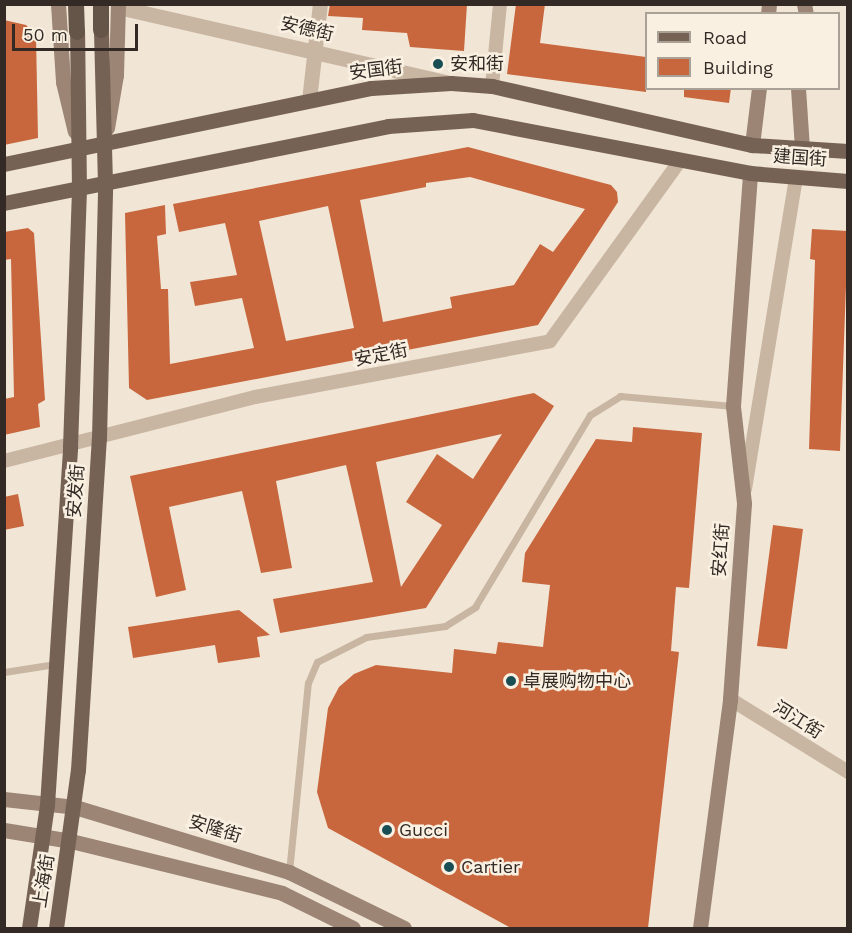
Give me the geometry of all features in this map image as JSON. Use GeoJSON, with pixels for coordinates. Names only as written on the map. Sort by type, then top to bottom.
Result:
{"type":"FeatureCollection","features":[{"type":"Feature","properties":{"kind":"highway","name":"安发街"},"geometry":{"type":"LineString","coordinates":[[76,4],[77,32]]}},
{"type":"Feature","properties":{"kind":"highway","name":"安发街"},"geometry":{"type":"LineString","coordinates":[[101,4],[101,30]]}},
{"type":"Feature","properties":{"kind":"main road","name":"安发街"},"geometry":{"type":"LineString","coordinates":[[58,4],[63,81],[78,149]]}},
{"type":"Feature","properties":{"kind":"main road","name":"安发街"},"geometry":{"type":"LineString","coordinates":[[104,142],[116,75],[118,6]]}},
{"type":"Feature","properties":{"kind":"main road","name":"安发街"},"geometry":{"type":"LineString","coordinates":[[70,840],[75,807],[99,438],[105,184],[101,30]]}},
{"type":"Feature","properties":{"kind":"main road","name":"安发街"},"geometry":{"type":"LineString","coordinates":[[44,836],[70,447],[79,189],[77,32]]}},
{"type":"Feature","properties":{"kind":"main road","name":"安国街"},"geometry":{"type":"LineString","coordinates":[[4,164],[371,88],[451,83],[492,86],[752,145]]}},
{"type":"Feature","properties":{"kind":"main road"},"geometry":{"type":"LineString","coordinates":[[752,145],[759,90]]}},
{"type":"Feature","properties":{"kind":"main road"},"geometry":{"type":"LineString","coordinates":[[798,90],[802,148]]}},
{"type":"Feature","properties":{"kind":"main road"},"geometry":{"type":"LineString","coordinates":[[4,203],[388,126],[473,120],[750,173]]}},
{"type":"Feature","properties":{"kind":"main road","name":"建国街"},"geometry":{"type":"LineString","coordinates":[[752,145],[848,151]]}},
{"type":"Feature","properties":{"kind":"main road","name":"建国街"},"geometry":{"type":"LineString","coordinates":[[750,173],[848,181]]}},
{"type":"Feature","properties":{"kind":"main road","name":"安红街"},"geometry":{"type":"LineString","coordinates":[[699,928],[730,699],[744,503],[733,406],[750,173]]}},
{"type":"Feature","properties":{"kind":"main road","name":"安隆街"},"geometry":{"type":"LineString","coordinates":[[4,799],[75,807],[289,872],[404,928]]}},
{"type":"Feature","properties":{"kind":"main road"},"geometry":{"type":"LineString","coordinates":[[4,830],[70,840],[282,893],[353,928]]}},
{"type":"Feature","properties":{"kind":"main road","name":"上海街"},"geometry":{"type":"LineString","coordinates":[[29,928],[44,836]]}},
{"type":"Feature","properties":{"kind":"main road","name":"上海街"},"geometry":{"type":"LineString","coordinates":[[56,928],[70,840]]}},
{"type":"Feature","properties":{"kind":"street"},"geometry":{"type":"LineString","coordinates":[[309,100],[317,51],[320,4]]}},
{"type":"Feature","properties":{"kind":"street"},"geometry":{"type":"LineString","coordinates":[[492,86],[500,4]]}},
{"type":"Feature","properties":{"kind":"street","name":"安德街"},"geometry":{"type":"LineString","coordinates":[[118,6],[451,83]]}},
{"type":"Feature","properties":{"kind":"street","name":"安定街"},"geometry":{"type":"LineString","coordinates":[[4,460],[70,447],[255,397],[550,341],[680,161]]}},
{"type":"Feature","properties":{"kind":"street"},"geometry":{"type":"LineString","coordinates":[[744,503],[796,178]]}},
{"type":"Feature","properties":{"kind":"street","name":"河江街"},"geometry":{"type":"LineString","coordinates":[[730,699],[848,772]]}},
{"type":"Feature","properties":{"kind":"lane"},"geometry":{"type":"LineString","coordinates":[[289,872],[308,683],[317,662],[366,637],[445,626],[475,607],[590,415],[620,396],[733,406]]}},
{"type":"Feature","properties":{"kind":"lane"},"geometry":{"type":"LineString","coordinates":[[4,672],[55,664]]}},
{"type":"Feature","properties":{"kind":"building"},"geometry":{"type":"Polygon","coordinates":[[[330,4],[467,4],[464,51],[410,47],[407,33],[362,30],[363,18],[328,16],[330,4]]]}},
{"type":"Feature","properties":{"kind":"building"},"geometry":{"type":"Polygon","coordinates":[[[516,4],[545,4],[540,43],[645,57],[646,92],[507,74],[516,4]]]}},
{"type":"Feature","properties":{"kind":"building"},"geometry":{"type":"Polygon","coordinates":[[[4,20],[26,25],[36,36],[38,138],[4,145],[4,20]]]}},
{"type":"Feature","properties":{"kind":"building"},"geometry":{"type":"Polygon","coordinates":[[[684,90],[731,90],[729,103],[684,97],[684,90]]]}},
{"type":"Feature","properties":{"kind":"building"},"geometry":{"type":"Polygon","coordinates":[[[468,147],[611,185],[617,192],[618,202],[538,325],[147,400],[129,388],[125,213],[165,205],[166,234],[157,236],[161,289],[168,289],[170,364],[254,348],[242,298],[195,306],[190,282],[237,275],[225,223],[179,232],[173,204],[468,147]],[[470,177],[426,183],[426,187],[360,200],[383,322],[452,308],[450,297],[514,285],[540,244],[553,252],[585,209],[470,177]],[[328,206],[259,221],[286,341],[354,328],[328,206]]]}},
{"type":"Feature","properties":{"kind":"building"},"geometry":{"type":"Polygon","coordinates":[[[28,228],[34,233],[45,400],[38,404],[40,427],[4,435],[4,399],[14,397],[11,259],[4,260],[4,232],[28,228]]]}},
{"type":"Feature","properties":{"kind":"building"},"geometry":{"type":"Polygon","coordinates":[[[812,229],[848,231],[840,451],[809,449],[815,260],[810,259],[812,229]]]}},
{"type":"Feature","properties":{"kind":"building"},"geometry":{"type":"Polygon","coordinates":[[[534,393],[554,406],[426,608],[280,633],[273,599],[373,582],[346,465],[276,481],[292,568],[261,573],[242,491],[169,507],[186,590],[156,597],[130,476],[534,393]],[[502,434],[376,462],[401,587],[442,525],[406,502],[437,454],[473,479],[502,434]]]}},
{"type":"Feature","properties":{"kind":"building","name":"卓展购物中心"},"geometry":{"type":"Polygon","coordinates":[[[633,427],[702,433],[689,588],[676,587],[671,651],[679,652],[648,928],[511,928],[328,828],[317,792],[328,708],[339,687],[354,674],[376,665],[452,673],[454,649],[496,654],[498,642],[543,647],[550,585],[522,582],[525,553],[596,439],[632,442],[633,427]]]}},
{"type":"Feature","properties":{"kind":"building"},"geometry":{"type":"Polygon","coordinates":[[[18,494],[24,526],[4,530],[4,497],[18,494]]]}},
{"type":"Feature","properties":{"kind":"building"},"geometry":{"type":"Polygon","coordinates":[[[773,525],[803,529],[787,649],[757,646],[773,525]]]}},
{"type":"Feature","properties":{"kind":"building"},"geometry":{"type":"Polygon","coordinates":[[[239,610],[270,635],[257,637],[260,657],[218,663],[215,645],[133,658],[128,627],[239,610]]]}},
{"type":"Feature","properties":{"kind":"place","name":"安和街"},"geometry":{"type":"Point","coordinates":[438,64]}},
{"type":"Feature","properties":{"kind":"place","name":"卓展购物中心"},"geometry":{"type":"Point","coordinates":[511,681]}},
{"type":"Feature","properties":{"kind":"place","name":"Gucci"},"geometry":{"type":"Point","coordinates":[387,830]}},
{"type":"Feature","properties":{"kind":"place","name":"Cartier"},"geometry":{"type":"Point","coordinates":[449,867]}}]}
